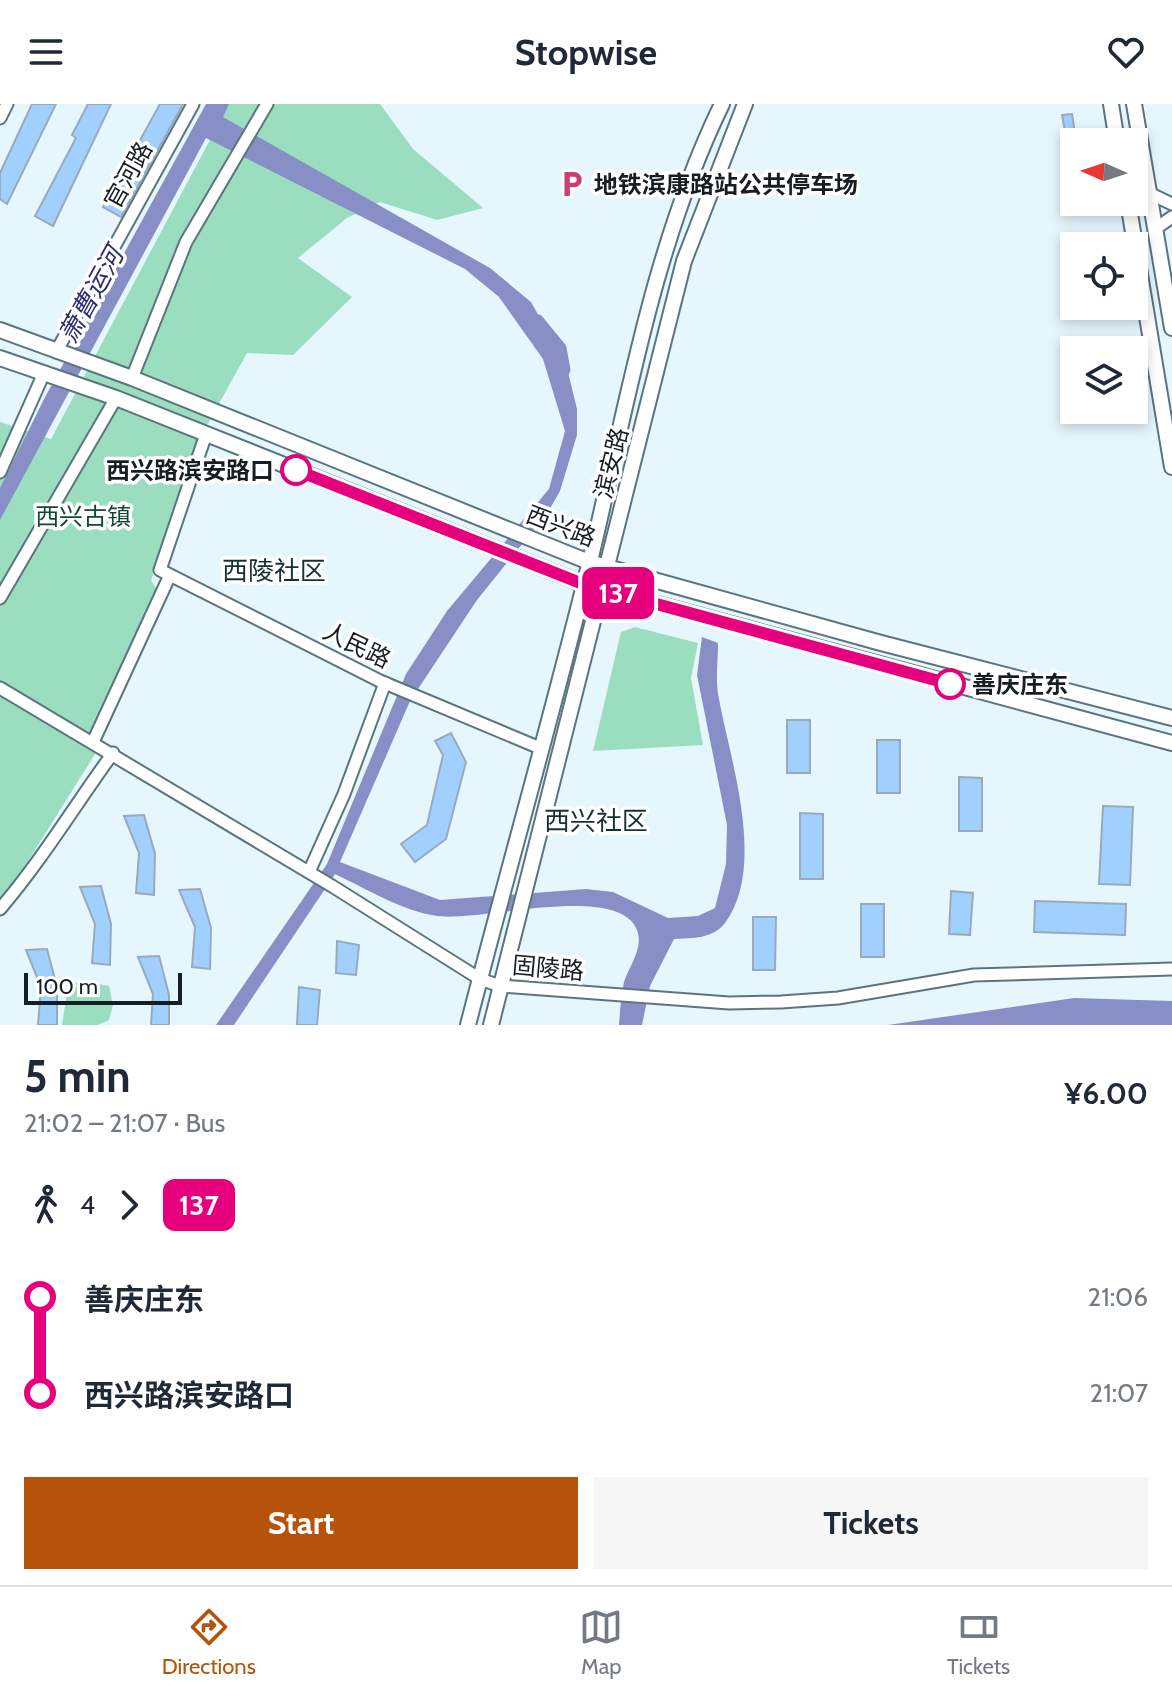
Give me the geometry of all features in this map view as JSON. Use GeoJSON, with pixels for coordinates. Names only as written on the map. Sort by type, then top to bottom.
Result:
{"type":"FeatureCollection","features":[{"type":"Feature","properties":{"kind":"main road","name":"滨安路"},"geometry":{"type":"LineString","coordinates":[[468,1025],[589,562],[665,250],[691,174],[722,104]]}},
{"type":"Feature","properties":{"kind":"main road","name":"滨安路"},"geometry":{"type":"LineString","coordinates":[[491,1025],[684,261],[745,104]]}},
{"type":"Feature","properties":{"kind":"main road"},"geometry":{"type":"LineString","coordinates":[[1111,104],[1115,128]]}},
{"type":"Feature","properties":{"kind":"main road"},"geometry":{"type":"LineString","coordinates":[[1134,104],[1172,328]]}},
{"type":"Feature","properties":{"kind":"main road"},"geometry":{"type":"LineString","coordinates":[[1130,216],[1172,467]]}},
{"type":"Feature","properties":{"kind":"main road","name":"西兴路"},"geometry":{"type":"LineString","coordinates":[[0,330],[132,378],[589,562],[881,643],[1172,718]]}},
{"type":"Feature","properties":{"kind":"main road","name":"西兴路"},"geometry":{"type":"LineString","coordinates":[[0,358],[116,398],[583,584],[1172,743]]}},
{"type":"Feature","properties":{"kind":"street"},"geometry":{"type":"LineString","coordinates":[[0,118],[7,104]]}},
{"type":"Feature","properties":{"kind":"street","name":"官河路"},"geometry":{"type":"LineString","coordinates":[[59,353],[193,104]]}},
{"type":"Feature","properties":{"kind":"street"},"geometry":{"type":"LineString","coordinates":[[132,378],[186,242],[267,104]]}},
{"type":"Feature","properties":{"kind":"street"},"geometry":{"type":"LineString","coordinates":[[1149,193],[1172,204]]}},
{"type":"Feature","properties":{"kind":"street"},"geometry":{"type":"LineString","coordinates":[[1155,229],[1172,217]]}},
{"type":"Feature","properties":{"kind":"street"},"geometry":{"type":"LineString","coordinates":[[0,472],[47,374]]}},
{"type":"Feature","properties":{"kind":"street"},"geometry":{"type":"LineString","coordinates":[[0,598],[116,398]]}},
{"type":"Feature","properties":{"kind":"street"},"geometry":{"type":"LineString","coordinates":[[93,742],[165,573],[206,434]]}},
{"type":"Feature","properties":{"kind":"street","name":"人民路"},"geometry":{"type":"LineString","coordinates":[[165,573],[385,683],[540,748]]}},
{"type":"Feature","properties":{"kind":"street"},"geometry":{"type":"LineString","coordinates":[[309,872],[344,794],[385,683]]}},
{"type":"Feature","properties":{"kind":"street","name":"固陵路"},"geometry":{"type":"LineString","coordinates":[[0,688],[113,753],[480,979],[500,986],[651,998],[781,1002],[838,998],[974,975],[1172,969]]}},
{"type":"Feature","properties":{"kind":"street"},"geometry":{"type":"LineString","coordinates":[[0,909],[35,868],[84,791],[113,753]]}},
{"type":"Feature","properties":{"kind":"green space","name":"西兴古镇"},"geometry":{"type":"Polygon","coordinates":[[[229,104],[380,104],[413,149],[483,208],[437,220],[380,202],[347,218],[298,258],[352,297],[293,355],[247,353],[195,447],[151,581],[158,590],[95,754],[0,906],[0,422],[51,439],[229,104]]]}},
{"type":"Feature","properties":{"kind":"green space"},"geometry":{"type":"Polygon","coordinates":[[[635,627],[698,643],[691,678],[703,745],[593,751],[621,632],[635,627]]]}},
{"type":"Feature","properties":{"kind":"green space"},"geometry":{"type":"Polygon","coordinates":[[[81,981],[109,986],[113,1005],[109,1020],[98,1025],[62,1025],[68,986],[81,981]]]}},
{"type":"Feature","properties":{"kind":"water"},"geometry":{"type":"Polygon","coordinates":[[[206,104],[229,104],[223,117],[490,268],[531,302],[566,364],[577,409],[577,435],[560,491],[548,512],[477,600],[410,701],[340,862],[440,900],[586,889],[613,892],[668,918],[698,916],[715,908],[726,864],[727,825],[697,675],[702,637],[718,643],[718,692],[742,812],[743,873],[737,900],[720,928],[702,937],[674,939],[650,986],[642,1025],[619,1025],[624,982],[639,943],[637,930],[625,916],[604,908],[577,906],[437,916],[398,904],[335,874],[234,1025],[216,1025],[327,864],[406,674],[447,611],[549,489],[565,431],[543,359],[499,297],[465,269],[206,138],[0,520],[0,488],[44,399],[206,104]]]}},
{"type":"Feature","properties":{"kind":"water"},"geometry":{"type":"Polygon","coordinates":[[[1074,998],[1172,1001],[1172,1025],[888,1025],[1074,998]]]}},
{"type":"Feature","properties":{"kind":"building"},"geometry":{"type":"Polygon","coordinates":[[[32,104],[56,104],[7,204],[0,199],[0,173],[32,104]]]}},
{"type":"Feature","properties":{"kind":"building"},"geometry":{"type":"Polygon","coordinates":[[[88,104],[111,104],[53,226],[35,216],[76,138],[72,135],[88,104]]]}},
{"type":"Feature","properties":{"kind":"building"},"geometry":{"type":"Polygon","coordinates":[[[160,104],[183,104],[121,217],[103,207],[160,104]]]}},
{"type":"Feature","properties":{"kind":"building"},"geometry":{"type":"Polygon","coordinates":[[[1072,114],[1074,128],[1064,128],[1062,115],[1072,114]]]}},
{"type":"Feature","properties":{"kind":"building"},"geometry":{"type":"Polygon","coordinates":[[[787,720],[810,720],[810,773],[787,773],[787,720]]]}},
{"type":"Feature","properties":{"kind":"building"},"geometry":{"type":"Polygon","coordinates":[[[451,733],[466,762],[446,839],[415,862],[401,844],[427,825],[443,755],[435,741],[451,733]]]}},
{"type":"Feature","properties":{"kind":"building"},"geometry":{"type":"Polygon","coordinates":[[[877,740],[900,740],[900,793],[877,793],[877,740]]]}},
{"type":"Feature","properties":{"kind":"building"},"geometry":{"type":"Polygon","coordinates":[[[959,777],[982,778],[982,831],[959,831],[959,777]]]}},
{"type":"Feature","properties":{"kind":"building"},"geometry":{"type":"Polygon","coordinates":[[[1103,806],[1133,807],[1130,885],[1099,884],[1103,806]]]}},
{"type":"Feature","properties":{"kind":"building"},"geometry":{"type":"Polygon","coordinates":[[[800,813],[823,814],[823,879],[800,879],[800,813]]]}},
{"type":"Feature","properties":{"kind":"building"},"geometry":{"type":"Polygon","coordinates":[[[144,815],[155,854],[154,895],[136,893],[139,853],[124,816],[144,815]]]}},
{"type":"Feature","properties":{"kind":"building"},"geometry":{"type":"Polygon","coordinates":[[[101,886],[111,924],[110,965],[92,963],[95,924],[80,887],[101,886]]]}},
{"type":"Feature","properties":{"kind":"building"},"geometry":{"type":"Polygon","coordinates":[[[200,889],[211,928],[210,969],[192,967],[195,927],[179,890],[200,889]]]}},
{"type":"Feature","properties":{"kind":"building"},"geometry":{"type":"Polygon","coordinates":[[[951,891],[973,893],[970,935],[949,934],[951,891]]]}},
{"type":"Feature","properties":{"kind":"building"},"geometry":{"type":"Polygon","coordinates":[[[1035,901],[1126,904],[1125,935],[1034,932],[1035,901]]]}},
{"type":"Feature","properties":{"kind":"building"},"geometry":{"type":"Polygon","coordinates":[[[861,904],[884,904],[884,957],[861,957],[861,904]]]}},
{"type":"Feature","properties":{"kind":"building"},"geometry":{"type":"Polygon","coordinates":[[[753,917],[776,917],[775,970],[753,970],[753,917]]]}},
{"type":"Feature","properties":{"kind":"building"},"geometry":{"type":"Polygon","coordinates":[[[337,941],[359,945],[356,975],[336,973],[337,941]]]}},
{"type":"Feature","properties":{"kind":"building"},"geometry":{"type":"Polygon","coordinates":[[[47,949],[57,987],[57,1025],[38,1025],[41,987],[26,950],[47,949]]]}},
{"type":"Feature","properties":{"kind":"building"},"geometry":{"type":"Polygon","coordinates":[[[159,956],[169,995],[169,1025],[151,1025],[153,994],[138,957],[159,956]]]}},
{"type":"Feature","properties":{"kind":"building"},"geometry":{"type":"Polygon","coordinates":[[[299,987],[320,990],[317,1025],[297,1025],[299,987]]]}},
{"type":"Feature","properties":{"kind":"waterway"},"geometry":{"type":"LineString","coordinates":[[538,320],[561,348],[565,370]]}},
{"type":"Feature","properties":{"kind":"bus line","name":"137"},"geometry":{"type":"LineString","coordinates":[[296,470],[583,584],[950,684]]}},
{"type":"Feature","properties":{"kind":"place","name":"地铁滨康路站公共停车场"},"geometry":{"type":"Point","coordinates":[572,184]}},
{"type":"Feature","properties":{"kind":"place","name":"西兴路滨安路口"},"geometry":{"type":"Point","coordinates":[296,470]}},
{"type":"Feature","properties":{"kind":"place","name":"善庆庄东"},"geometry":{"type":"Point","coordinates":[950,684]}},
{"type":"Feature","properties":{"kind":"district","name":"西陵社区"},"geometry":{"type":"Point","coordinates":[274,571]}},
{"type":"Feature","properties":{"kind":"district","name":"西兴社区"},"geometry":{"type":"Point","coordinates":[596,821]}},
{"type":"Feature","properties":{"kind":"water label","name":"萧曹运河"},"geometry":{"type":"Point","coordinates":[91,295]}}]}
